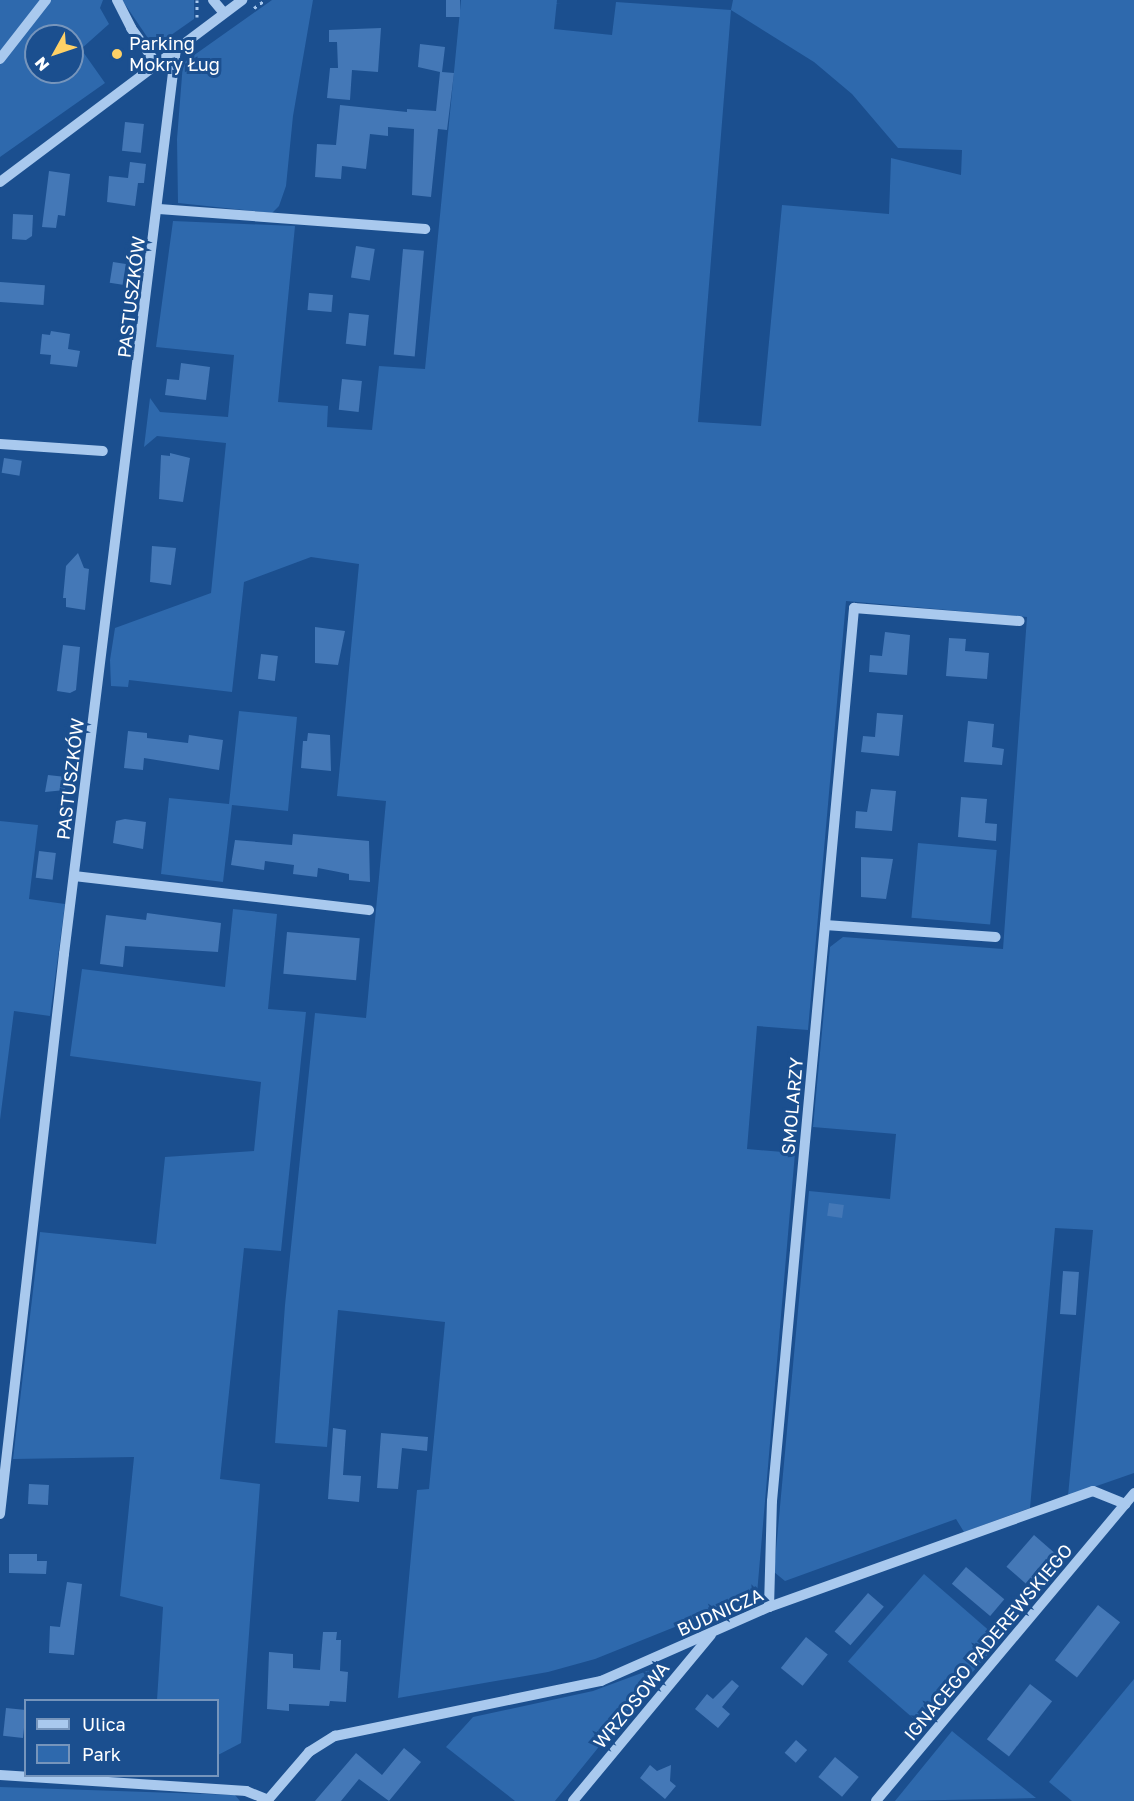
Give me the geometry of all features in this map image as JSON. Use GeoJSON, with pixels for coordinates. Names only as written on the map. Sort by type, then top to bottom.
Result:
{"type":"FeatureCollection","features":[{"type":"Feature","properties":{"kind":"street"},"geometry":{"type":"LineString","coordinates":[[0,59],[46,0]]}},
{"type":"Feature","properties":{"kind":"street"},"geometry":{"type":"LineString","coordinates":[[117,0],[131,28],[156,63]]}},
{"type":"Feature","properties":{"kind":"street"},"geometry":{"type":"LineString","coordinates":[[213,0],[224,13]]}},
{"type":"Feature","properties":{"kind":"street"},"geometry":{"type":"LineString","coordinates":[[0,182],[242,0]]}},
{"type":"Feature","properties":{"kind":"street","name":"PASTUSZKÓW"},"geometry":{"type":"LineString","coordinates":[[0,1514],[74,876],[159,209],[176,48]]}},
{"type":"Feature","properties":{"kind":"street"},"geometry":{"type":"LineString","coordinates":[[159,209],[425,230]]}},
{"type":"Feature","properties":{"kind":"street"},"geometry":{"type":"LineString","coordinates":[[0,444],[103,451]]}},
{"type":"Feature","properties":{"kind":"street","name":"SMOLARZY"},"geometry":{"type":"LineString","coordinates":[[768,1607],[772,1501],[854,608],[1019,621]]}},
{"type":"Feature","properties":{"kind":"street"},"geometry":{"type":"LineString","coordinates":[[74,876],[369,910]]}},
{"type":"Feature","properties":{"kind":"street"},"geometry":{"type":"LineString","coordinates":[[825,925],[996,937]]}},
{"type":"Feature","properties":{"kind":"street","name":"BUDNICZA"},"geometry":{"type":"LineString","coordinates":[[268,1800],[309,1752],[321,1742],[348,1733],[601,1681],[768,1607],[1093,1491],[1125,1503]]}},
{"type":"Feature","properties":{"kind":"street"},"geometry":{"type":"LineString","coordinates":[[1125,1503],[1134,1493]]}},
{"type":"Feature","properties":{"kind":"street","name":"IGNACEGO PADEREWSKIEGO"},"geometry":{"type":"LineString","coordinates":[[876,1801],[1125,1503]]}},
{"type":"Feature","properties":{"kind":"street","name":"WRZOSOWA"},"geometry":{"type":"LineString","coordinates":[[573,1801],[715,1630]]}},
{"type":"Feature","properties":{"kind":"street"},"geometry":{"type":"LineString","coordinates":[[0,1775],[24,1777]]}},
{"type":"Feature","properties":{"kind":"street"},"geometry":{"type":"LineString","coordinates":[[31,1777],[246,1791],[268,1800]]}},
{"type":"Feature","properties":{"kind":"green space"},"geometry":{"type":"Polygon","coordinates":[[[0,0],[103,0],[100,8],[109,24],[84,46],[84,24],[24,24],[24,84],[84,84],[84,53],[105,83],[0,157],[0,0]]]}},
{"type":"Feature","properties":{"kind":"green space"},"geometry":{"type":"Polygon","coordinates":[[[122,0],[194,0],[194,19],[154,47],[122,0]]]}},
{"type":"Feature","properties":{"kind":"green space"},"geometry":{"type":"Polygon","coordinates":[[[272,0],[313,0],[293,116],[286,186],[279,206],[272,213],[178,203],[177,139],[183,63],[272,0]]]}},
{"type":"Feature","properties":{"kind":"green space"},"geometry":{"type":"Polygon","coordinates":[[[461,0],[557,0],[554,29],[612,35],[616,2],[731,10],[733,0],[1134,0],[1134,1473],[1068,1496],[1093,1230],[1055,1228],[1030,1508],[964,1532],[956,1519],[785,1581],[774,1572],[809,1191],[890,1199],[896,1134],[813,1127],[830,947],[843,937],[1003,949],[1027,617],[846,601],[808,1030],[757,1026],[747,1149],[795,1153],[757,1594],[595,1659],[548,1672],[398,1698],[417,1490],[429,1489],[445,1322],[338,1310],[327,1447],[275,1443],[285,1305],[315,1013],[366,1018],[386,801],[337,796],[359,564],[311,557],[244,582],[232,692],[129,680],[128,687],[111,686],[110,660],[115,628],[211,593],[226,443],[157,436],[144,447],[150,398],[160,412],[228,417],[234,355],[156,347],[173,221],[295,226],[278,402],[328,406],[327,427],[372,430],[379,366],[425,369],[461,0]],[[731,10],[698,422],[761,426],[782,205],[889,214],[891,158],[961,175],[962,150],[898,148],[852,94],[814,62],[731,10]]]}},
{"type":"Feature","properties":{"kind":"green space"},"geometry":{"type":"Polygon","coordinates":[[[239,711],[297,717],[288,811],[232,805],[223,882],[161,874],[169,798],[229,804],[239,711]]]}},
{"type":"Feature","properties":{"kind":"green space"},"geometry":{"type":"Polygon","coordinates":[[[0,821],[38,825],[29,899],[65,904],[50,1016],[14,1011],[0,1120],[0,821]]]}},
{"type":"Feature","properties":{"kind":"green space"},"geometry":{"type":"Polygon","coordinates":[[[918,843],[997,850],[990,925],[911,918],[918,843]]]}},
{"type":"Feature","properties":{"kind":"green space"},"geometry":{"type":"Polygon","coordinates":[[[233,909],[277,914],[268,1009],[306,1012],[281,1251],[244,1248],[220,1479],[260,1484],[241,1743],[219,1754],[219,1699],[157,1699],[163,1607],[120,1596],[134,1457],[13,1459],[40,1232],[156,1244],[165,1157],[254,1151],[261,1082],[70,1056],[82,969],[225,987],[233,909]]]}},
{"type":"Feature","properties":{"kind":"green space"},"geometry":{"type":"Polygon","coordinates":[[[924,1574],[1000,1640],[924,1728],[848,1662],[924,1574]]]}},
{"type":"Feature","properties":{"kind":"green space"},"geometry":{"type":"Polygon","coordinates":[[[666,1664],[555,1801],[515,1801],[446,1747],[473,1717],[593,1691],[666,1664]]]}},
{"type":"Feature","properties":{"kind":"green space"},"geometry":{"type":"Polygon","coordinates":[[[1134,1679],[1134,1801],[1072,1801],[1049,1782],[1134,1679]]]}},
{"type":"Feature","properties":{"kind":"green space"},"geometry":{"type":"Polygon","coordinates":[[[952,1731],[958,1736],[1036,1798],[895,1801],[952,1731]]]}},
{"type":"Feature","properties":{"kind":"green space"},"geometry":{"type":"Polygon","coordinates":[[[0,1787],[235,1795],[240,1801],[0,1801],[0,1787]]]}},
{"type":"Feature","properties":{"kind":"building"},"geometry":{"type":"Polygon","coordinates":[[[446,0],[460,0],[460,17],[446,17],[446,0]]]}},
{"type":"Feature","properties":{"kind":"building"},"geometry":{"type":"Polygon","coordinates":[[[381,28],[378,72],[352,70],[350,100],[327,98],[330,68],[338,68],[337,42],[329,42],[329,30],[381,28]]]}},
{"type":"Feature","properties":{"kind":"building"},"geometry":{"type":"Polygon","coordinates":[[[420,44],[445,47],[442,72],[454,73],[447,130],[438,129],[431,197],[412,195],[414,129],[388,127],[388,136],[370,134],[366,169],[342,166],[341,179],[315,177],[317,144],[336,145],[340,105],[407,112],[407,109],[436,111],[440,72],[418,67],[420,44]]]}},
{"type":"Feature","properties":{"kind":"building"},"geometry":{"type":"Polygon","coordinates":[[[125,122],[144,124],[141,153],[122,151],[125,122]]]}},
{"type":"Feature","properties":{"kind":"building"},"geometry":{"type":"Polygon","coordinates":[[[130,162],[146,164],[144,183],[138,183],[135,206],[107,202],[109,176],[128,178],[130,162]]]}},
{"type":"Feature","properties":{"kind":"building"},"geometry":{"type":"Polygon","coordinates":[[[49,171],[70,174],[65,216],[58,215],[56,228],[42,227],[49,171]]]}},
{"type":"Feature","properties":{"kind":"building"},"geometry":{"type":"Polygon","coordinates":[[[13,214],[33,215],[32,236],[26,240],[12,239],[13,214]]]}},
{"type":"Feature","properties":{"kind":"building"},"geometry":{"type":"Polygon","coordinates":[[[356,246],[375,249],[370,281],[351,278],[356,246]]]}},
{"type":"Feature","properties":{"kind":"building"},"geometry":{"type":"Polygon","coordinates":[[[403,249],[424,251],[415,356],[394,355],[403,249]]]}},
{"type":"Feature","properties":{"kind":"building"},"geometry":{"type":"Polygon","coordinates":[[[113,262],[126,264],[123,285],[110,283],[113,262]]]}},
{"type":"Feature","properties":{"kind":"building"},"geometry":{"type":"Polygon","coordinates":[[[0,282],[45,285],[43,305],[0,302],[0,282]]]}},
{"type":"Feature","properties":{"kind":"building"},"geometry":{"type":"Polygon","coordinates":[[[309,293],[333,295],[331,312],[308,310],[309,293]]]}},
{"type":"Feature","properties":{"kind":"building"},"geometry":{"type":"Polygon","coordinates":[[[349,313],[369,315],[366,346],[346,344],[349,313]]]}},
{"type":"Feature","properties":{"kind":"building"},"geometry":{"type":"Polygon","coordinates":[[[51,331],[70,334],[68,349],[80,351],[77,367],[50,364],[51,355],[40,354],[42,334],[50,335],[51,331]]]}},
{"type":"Feature","properties":{"kind":"building"},"geometry":{"type":"Polygon","coordinates":[[[181,363],[210,367],[206,400],[165,395],[167,379],[179,380],[181,363]]]}},
{"type":"Feature","properties":{"kind":"building"},"geometry":{"type":"Polygon","coordinates":[[[342,379],[362,381],[359,412],[339,410],[342,379]]]}},
{"type":"Feature","properties":{"kind":"building"},"geometry":{"type":"Polygon","coordinates":[[[170,453],[190,458],[183,502],[159,499],[161,455],[170,456],[170,453]]]}},
{"type":"Feature","properties":{"kind":"building"},"geometry":{"type":"Polygon","coordinates":[[[4,458],[22,461],[19,476],[2,473],[4,458]]]}},
{"type":"Feature","properties":{"kind":"building"},"geometry":{"type":"Polygon","coordinates":[[[152,546],[176,548],[171,585],[150,582],[152,546]]]}},
{"type":"Feature","properties":{"kind":"building"},"geometry":{"type":"Polygon","coordinates":[[[78,553],[84,568],[89,569],[85,610],[66,607],[66,598],[63,598],[66,566],[78,553]]]}},
{"type":"Feature","properties":{"kind":"building"},"geometry":{"type":"Polygon","coordinates":[[[315,627],[345,631],[338,665],[315,663],[315,627]]]}},
{"type":"Feature","properties":{"kind":"building"},"geometry":{"type":"Polygon","coordinates":[[[885,632],[910,635],[907,675],[869,672],[870,655],[882,656],[885,632]]]}},
{"type":"Feature","properties":{"kind":"building"},"geometry":{"type":"Polygon","coordinates":[[[949,638],[966,639],[965,651],[989,653],[987,679],[946,676],[949,638]]]}},
{"type":"Feature","properties":{"kind":"building"},"geometry":{"type":"Polygon","coordinates":[[[63,645],[80,647],[76,690],[70,693],[57,691],[63,645]]]}},
{"type":"Feature","properties":{"kind":"building"},"geometry":{"type":"Polygon","coordinates":[[[261,654],[278,656],[275,681],[258,679],[261,654]]]}},
{"type":"Feature","properties":{"kind":"building"},"geometry":{"type":"Polygon","coordinates":[[[877,713],[903,715],[899,756],[861,752],[863,736],[875,737],[877,713]]]}},
{"type":"Feature","properties":{"kind":"building"},"geometry":{"type":"Polygon","coordinates":[[[968,721],[994,724],[992,747],[1004,749],[1002,765],[964,762],[968,721]]]}},
{"type":"Feature","properties":{"kind":"building"},"geometry":{"type":"Polygon","coordinates":[[[128,731],[147,733],[147,738],[188,743],[189,735],[223,740],[219,770],[144,758],[143,770],[124,768],[128,731]]]}},
{"type":"Feature","properties":{"kind":"building"},"geometry":{"type":"Polygon","coordinates":[[[308,733],[330,735],[331,771],[301,768],[303,741],[307,741],[308,733]]]}},
{"type":"Feature","properties":{"kind":"building"},"geometry":{"type":"Polygon","coordinates":[[[48,775],[66,777],[65,790],[45,792],[48,775]]]}},
{"type":"Feature","properties":{"kind":"building"},"geometry":{"type":"Polygon","coordinates":[[[871,789],[896,791],[892,831],[855,828],[856,811],[867,812],[871,789]]]}},
{"type":"Feature","properties":{"kind":"building"},"geometry":{"type":"Polygon","coordinates":[[[961,797],[987,799],[985,823],[997,824],[996,841],[958,837],[961,797]]]}},
{"type":"Feature","properties":{"kind":"building"},"geometry":{"type":"Polygon","coordinates":[[[125,819],[146,822],[143,849],[113,843],[116,821],[125,819]]]}},
{"type":"Feature","properties":{"kind":"building"},"geometry":{"type":"Polygon","coordinates":[[[293,834],[369,841],[370,882],[349,880],[349,874],[318,868],[317,877],[293,874],[294,865],[265,861],[264,870],[231,865],[235,840],[292,845],[293,834]]]}},
{"type":"Feature","properties":{"kind":"building"},"geometry":{"type":"Polygon","coordinates":[[[39,851],[56,853],[53,880],[36,878],[39,851]]]}},
{"type":"Feature","properties":{"kind":"building"},"geometry":{"type":"Polygon","coordinates":[[[861,857],[893,859],[886,899],[861,897],[861,857]]]}},
{"type":"Feature","properties":{"kind":"building"},"geometry":{"type":"Polygon","coordinates":[[[147,913],[221,923],[218,952],[125,946],[123,967],[100,964],[106,915],[146,920],[147,913]]]}},
{"type":"Feature","properties":{"kind":"building"},"geometry":{"type":"Polygon","coordinates":[[[287,932],[360,938],[356,980],[283,974],[287,932]]]}},
{"type":"Feature","properties":{"kind":"building"},"geometry":{"type":"Polygon","coordinates":[[[829,1203],[844,1205],[842,1218],[827,1216],[829,1203]]]}},
{"type":"Feature","properties":{"kind":"building"},"geometry":{"type":"Polygon","coordinates":[[[1063,1271],[1079,1272],[1076,1315],[1060,1314],[1063,1271]]]}},
{"type":"Feature","properties":{"kind":"building"},"geometry":{"type":"Polygon","coordinates":[[[333,1428],[346,1430],[343,1475],[361,1476],[359,1502],[328,1499],[333,1428]]]}},
{"type":"Feature","properties":{"kind":"building"},"geometry":{"type":"Polygon","coordinates":[[[381,1433],[428,1437],[427,1451],[402,1448],[398,1489],[377,1488],[381,1433]]]}},
{"type":"Feature","properties":{"kind":"building"},"geometry":{"type":"Polygon","coordinates":[[[29,1484],[49,1485],[48,1505],[28,1504],[29,1484]]]}},
{"type":"Feature","properties":{"kind":"building"},"geometry":{"type":"Polygon","coordinates":[[[1034,1535],[1057,1555],[1029,1586],[1006,1567],[1034,1535]]]}},
{"type":"Feature","properties":{"kind":"building"},"geometry":{"type":"Polygon","coordinates":[[[9,1554],[37,1554],[37,1561],[47,1561],[46,1574],[9,1573],[9,1554]]]}},
{"type":"Feature","properties":{"kind":"building"},"geometry":{"type":"Polygon","coordinates":[[[966,1567],[1004,1599],[990,1616],[952,1584],[966,1567]]]}},
{"type":"Feature","properties":{"kind":"building"},"geometry":{"type":"Polygon","coordinates":[[[67,1582],[82,1584],[74,1655],[49,1653],[50,1626],[60,1627],[67,1582]]]}},
{"type":"Feature","properties":{"kind":"building"},"geometry":{"type":"Polygon","coordinates":[[[868,1593],[884,1607],[850,1645],[835,1631],[868,1593]]]}},
{"type":"Feature","properties":{"kind":"building"},"geometry":{"type":"Polygon","coordinates":[[[1098,1605],[1120,1622],[1077,1677],[1055,1660],[1098,1605]]]}},
{"type":"Feature","properties":{"kind":"building"},"geometry":{"type":"Polygon","coordinates":[[[323,1632],[337,1632],[336,1640],[341,1640],[340,1671],[348,1672],[346,1702],[330,1701],[329,1706],[289,1704],[289,1711],[267,1709],[269,1652],[293,1654],[293,1668],[320,1670],[323,1632]]]}},
{"type":"Feature","properties":{"kind":"building"},"geometry":{"type":"Polygon","coordinates":[[[806,1637],[828,1655],[803,1686],[781,1668],[806,1637]]]}},
{"type":"Feature","properties":{"kind":"building"},"geometry":{"type":"Polygon","coordinates":[[[732,1680],[739,1686],[722,1707],[730,1714],[718,1728],[695,1709],[707,1694],[713,1699],[732,1680]]]}},
{"type":"Feature","properties":{"kind":"building"},"geometry":{"type":"Polygon","coordinates":[[[1030,1684],[1052,1701],[1009,1756],[987,1739],[1030,1684]]]}},
{"type":"Feature","properties":{"kind":"building"},"geometry":{"type":"Polygon","coordinates":[[[6,1708],[24,1710],[23,1738],[3,1736],[6,1708]]]}},
{"type":"Feature","properties":{"kind":"building"},"geometry":{"type":"Polygon","coordinates":[[[796,1740],[807,1750],[796,1763],[785,1753],[796,1740]]]}},
{"type":"Feature","properties":{"kind":"building"},"geometry":{"type":"Polygon","coordinates":[[[404,1748],[421,1762],[389,1801],[359,1779],[341,1801],[315,1801],[356,1753],[382,1775],[404,1748]]]}},
{"type":"Feature","properties":{"kind":"building"},"geometry":{"type":"Polygon","coordinates":[[[835,1757],[859,1777],[842,1797],[818,1777],[835,1757]]]}},
{"type":"Feature","properties":{"kind":"building"},"geometry":{"type":"Polygon","coordinates":[[[650,1765],[657,1771],[671,1765],[670,1781],[676,1786],[665,1799],[640,1778],[650,1765]]]}},
{"type":"Feature","properties":{"kind":"place","name":"Parking Mokry Ług"},"geometry":{"type":"Point","coordinates":[117,54]}}]}
